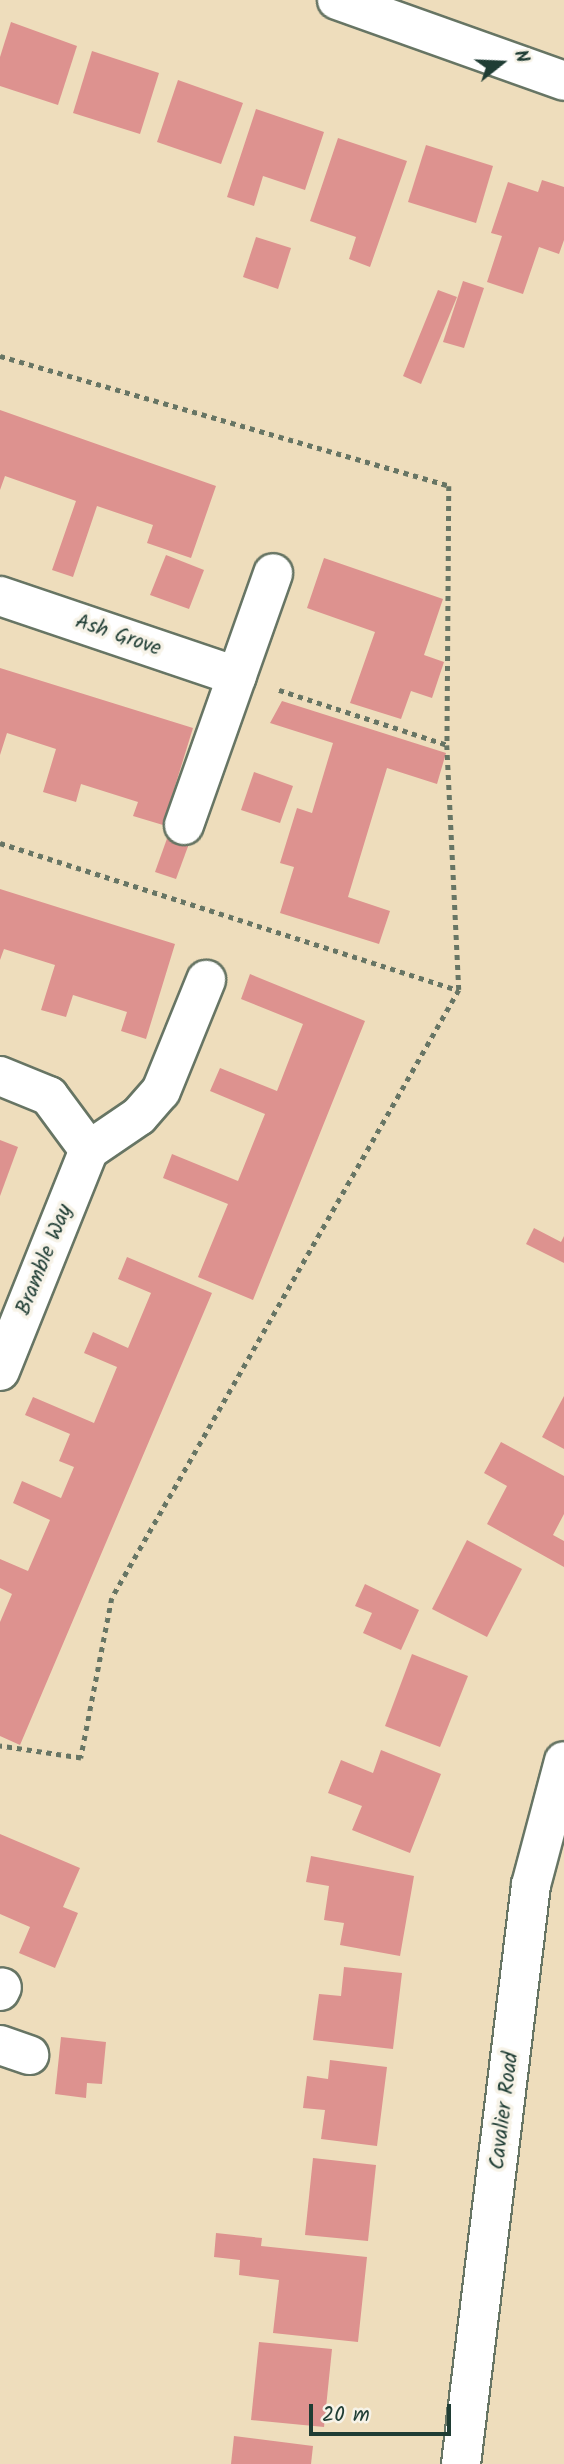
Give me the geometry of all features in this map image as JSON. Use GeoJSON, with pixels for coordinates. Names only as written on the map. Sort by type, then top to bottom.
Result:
{"type":"FeatureCollection","features":[{"type":"Feature","properties":{"kind":"street"},"geometry":{"type":"LineString","coordinates":[[337,0],[564,81]]}},
{"type":"Feature","properties":{"kind":"street"},"geometry":{"type":"LineString","coordinates":[[184,825],[273,573]]}},
{"type":"Feature","properties":{"kind":"street","name":"Ash Grove"},"geometry":{"type":"LineString","coordinates":[[0,596],[237,676]]}},
{"type":"Feature","properties":{"kind":"street"},"geometry":{"type":"LineString","coordinates":[[0,1076],[49,1096],[89,1150],[139,1116],[161,1091],[206,980]]}},
{"type":"Feature","properties":{"kind":"street","name":"Bramble Way"},"geometry":{"type":"LineString","coordinates":[[0,1371],[89,1150]]}},
{"type":"Feature","properties":{"kind":"street","name":"Cavalier Road"},"geometry":{"type":"LineString","coordinates":[[461,2464],[531,1885],[564,1761]]}},
{"type":"Feature","properties":{"kind":"path"},"geometry":{"type":"LineString","coordinates":[[0,356],[449,486],[447,746],[459,990],[112,1598],[81,1758],[0,1746]]}},
{"type":"Feature","properties":{"kind":"path"},"geometry":{"type":"LineString","coordinates":[[237,676],[447,746]]}},
{"type":"Feature","properties":{"kind":"path"},"geometry":{"type":"LineString","coordinates":[[0,843],[459,990]]}},
{"type":"Feature","properties":{"kind":"building"},"geometry":{"type":"Polygon","coordinates":[[[11,22],[77,46],[58,105],[0,86],[0,57],[11,22]]]}},
{"type":"Feature","properties":{"kind":"building"},"geometry":{"type":"Polygon","coordinates":[[[92,51],[159,73],[140,134],[73,113],[92,51]]]}},
{"type":"Feature","properties":{"kind":"building"},"geometry":{"type":"Polygon","coordinates":[[[178,80],[243,103],[221,164],[157,142],[178,80]]]}},
{"type":"Feature","properties":{"kind":"building"},"geometry":{"type":"Polygon","coordinates":[[[256,109],[324,132],[305,190],[263,176],[254,206],[227,197],[256,109]]]}},
{"type":"Feature","properties":{"kind":"building"},"geometry":{"type":"Polygon","coordinates":[[[338,138],[407,161],[370,267],[349,259],[356,237],[310,221],[338,138]]]}},
{"type":"Feature","properties":{"kind":"building"},"geometry":{"type":"Polygon","coordinates":[[[426,145],[493,166],[476,223],[408,202],[426,145]]]}},
{"type":"Feature","properties":{"kind":"building"},"geometry":{"type":"Polygon","coordinates":[[[542,180],[564,187],[564,240],[559,254],[539,247],[523,294],[487,282],[502,236],[491,233],[508,182],[538,192],[542,180]]]}},
{"type":"Feature","properties":{"kind":"building"},"geometry":{"type":"Polygon","coordinates":[[[256,237],[291,248],[278,289],[243,277],[256,237]]]}},
{"type":"Feature","properties":{"kind":"building"},"geometry":{"type":"Polygon","coordinates":[[[463,281],[484,288],[464,348],[443,342],[463,281]]]}},
{"type":"Feature","properties":{"kind":"building"},"geometry":{"type":"Polygon","coordinates":[[[438,290],[457,297],[421,384],[403,376],[438,290]]]}},
{"type":"Feature","properties":{"kind":"building"},"geometry":{"type":"Polygon","coordinates":[[[0,410],[216,486],[191,558],[147,543],[153,525],[97,506],[73,577],[52,570],[76,501],[5,476],[0,490],[0,410]]]}},
{"type":"Feature","properties":{"kind":"building"},"geometry":{"type":"Polygon","coordinates":[[[166,555],[204,570],[189,609],[150,595],[166,555]]]}},
{"type":"Feature","properties":{"kind":"building"},"geometry":{"type":"Polygon","coordinates":[[[324,558],[443,599],[424,655],[444,662],[432,698],[411,691],[401,719],[350,703],[375,632],[307,608],[324,558]]]}},
{"type":"Feature","properties":{"kind":"building"},"geometry":{"type":"Polygon","coordinates":[[[0,668],[193,728],[163,825],[133,816],[138,802],[81,784],[76,802],[43,792],[56,749],[7,733],[0,755],[0,668]]]}},
{"type":"Feature","properties":{"kind":"building"},"geometry":{"type":"Polygon","coordinates":[[[282,701],[446,753],[437,784],[387,768],[348,897],[390,911],[379,944],[280,913],[294,867],[280,863],[297,808],[312,813],[333,743],[270,723],[282,701]]]}},
{"type":"Feature","properties":{"kind":"building"},"geometry":{"type":"Polygon","coordinates":[[[254,772],[293,786],[280,823],[241,810],[254,772]]]}},
{"type":"Feature","properties":{"kind":"building"},"geometry":{"type":"Polygon","coordinates":[[[169,833],[190,841],[176,879],[155,872],[169,833]]]}},
{"type":"Feature","properties":{"kind":"building"},"geometry":{"type":"Polygon","coordinates":[[[0,889],[175,944],[146,1039],[121,1031],[127,1012],[73,995],[66,1017],[41,1010],[55,965],[4,949],[0,960],[0,889]]]}},
{"type":"Feature","properties":{"kind":"building"},"geometry":{"type":"Polygon","coordinates":[[[250,974],[365,1021],[253,1300],[198,1277],[228,1204],[163,1178],[172,1154],[238,1181],[265,1114],[210,1091],[220,1068],[277,1091],[303,1024],[241,999],[250,974]]]}},
{"type":"Feature","properties":{"kind":"building"},"geometry":{"type":"Polygon","coordinates":[[[0,1140],[18,1147],[0,1196],[0,1140]]]}},
{"type":"Feature","properties":{"kind":"building"},"geometry":{"type":"Polygon","coordinates":[[[534,1228],[561,1242],[564,1236],[564,1263],[526,1244],[534,1228]]]}},
{"type":"Feature","properties":{"kind":"building"},"geometry":{"type":"Polygon","coordinates":[[[127,1257],[212,1293],[20,1745],[0,1736],[0,1622],[12,1594],[0,1588],[0,1559],[28,1571],[50,1520],[13,1503],[22,1481],[61,1498],[74,1467],[59,1461],[70,1434],[25,1415],[33,1397],[94,1423],[117,1367],[84,1353],[93,1332],[128,1348],[151,1293],[118,1279],[127,1257]]]}},
{"type":"Feature","properties":{"kind":"building"},"geometry":{"type":"Polygon","coordinates":[[[564,1396],[564,1449],[542,1437],[564,1396]]]}},
{"type":"Feature","properties":{"kind":"building"},"geometry":{"type":"Polygon","coordinates":[[[501,1442],[564,1476],[564,1514],[553,1535],[564,1541],[564,1567],[487,1524],[507,1486],[484,1473],[501,1442]]]}},
{"type":"Feature","properties":{"kind":"building"},"geometry":{"type":"Polygon","coordinates":[[[467,1540],[522,1569],[487,1637],[432,1609],[467,1540]]]}},
{"type":"Feature","properties":{"kind":"building"},"geometry":{"type":"Polygon","coordinates":[[[365,1584],[419,1610],[401,1650],[363,1633],[372,1613],[355,1606],[365,1584]]]}},
{"type":"Feature","properties":{"kind":"building"},"geometry":{"type":"Polygon","coordinates":[[[412,1654],[468,1676],[440,1747],[385,1726],[412,1654]]]}},
{"type":"Feature","properties":{"kind":"building"},"geometry":{"type":"Polygon","coordinates":[[[381,1750],[441,1774],[410,1853],[352,1830],[362,1806],[328,1793],[341,1760],[373,1773],[381,1750]]]}},
{"type":"Feature","properties":{"kind":"building"},"geometry":{"type":"Polygon","coordinates":[[[0,1834],[80,1868],[63,1907],[78,1913],[55,1968],[19,1953],[30,1927],[0,1914],[0,1834]]]}},
{"type":"Feature","properties":{"kind":"building"},"geometry":{"type":"Polygon","coordinates":[[[311,1856],[414,1876],[400,1956],[340,1945],[344,1923],[324,1920],[329,1886],[306,1882],[311,1856]]]}},
{"type":"Feature","properties":{"kind":"building"},"geometry":{"type":"Polygon","coordinates":[[[344,1967],[402,1973],[393,2049],[313,2040],[319,1994],[341,1996],[344,1967]]]}},
{"type":"Feature","properties":{"kind":"building"},"geometry":{"type":"Polygon","coordinates":[[[61,2037],[106,2042],[102,2084],[87,2083],[86,2098],[55,2094],[61,2037]]]}},
{"type":"Feature","properties":{"kind":"building"},"geometry":{"type":"Polygon","coordinates":[[[330,2060],[387,2067],[377,2146],[321,2139],[325,2110],[303,2108],[307,2076],[328,2079],[330,2060]]]}},
{"type":"Feature","properties":{"kind":"building"},"geometry":{"type":"Polygon","coordinates":[[[313,2158],[376,2165],[368,2241],[305,2235],[313,2158]]]}},
{"type":"Feature","properties":{"kind":"building"},"geometry":{"type":"Polygon","coordinates":[[[216,2233],[262,2238],[261,2246],[367,2257],[358,2342],[273,2333],[279,2280],[239,2275],[240,2260],[214,2257],[216,2233]]]}},
{"type":"Feature","properties":{"kind":"building"},"geometry":{"type":"Polygon","coordinates":[[[259,2342],[332,2349],[324,2427],[251,2420],[259,2342]]]}},
{"type":"Feature","properties":{"kind":"building"},"geometry":{"type":"Polygon","coordinates":[[[234,2436],[313,2446],[311,2464],[231,2464],[234,2436]]]}}]}
